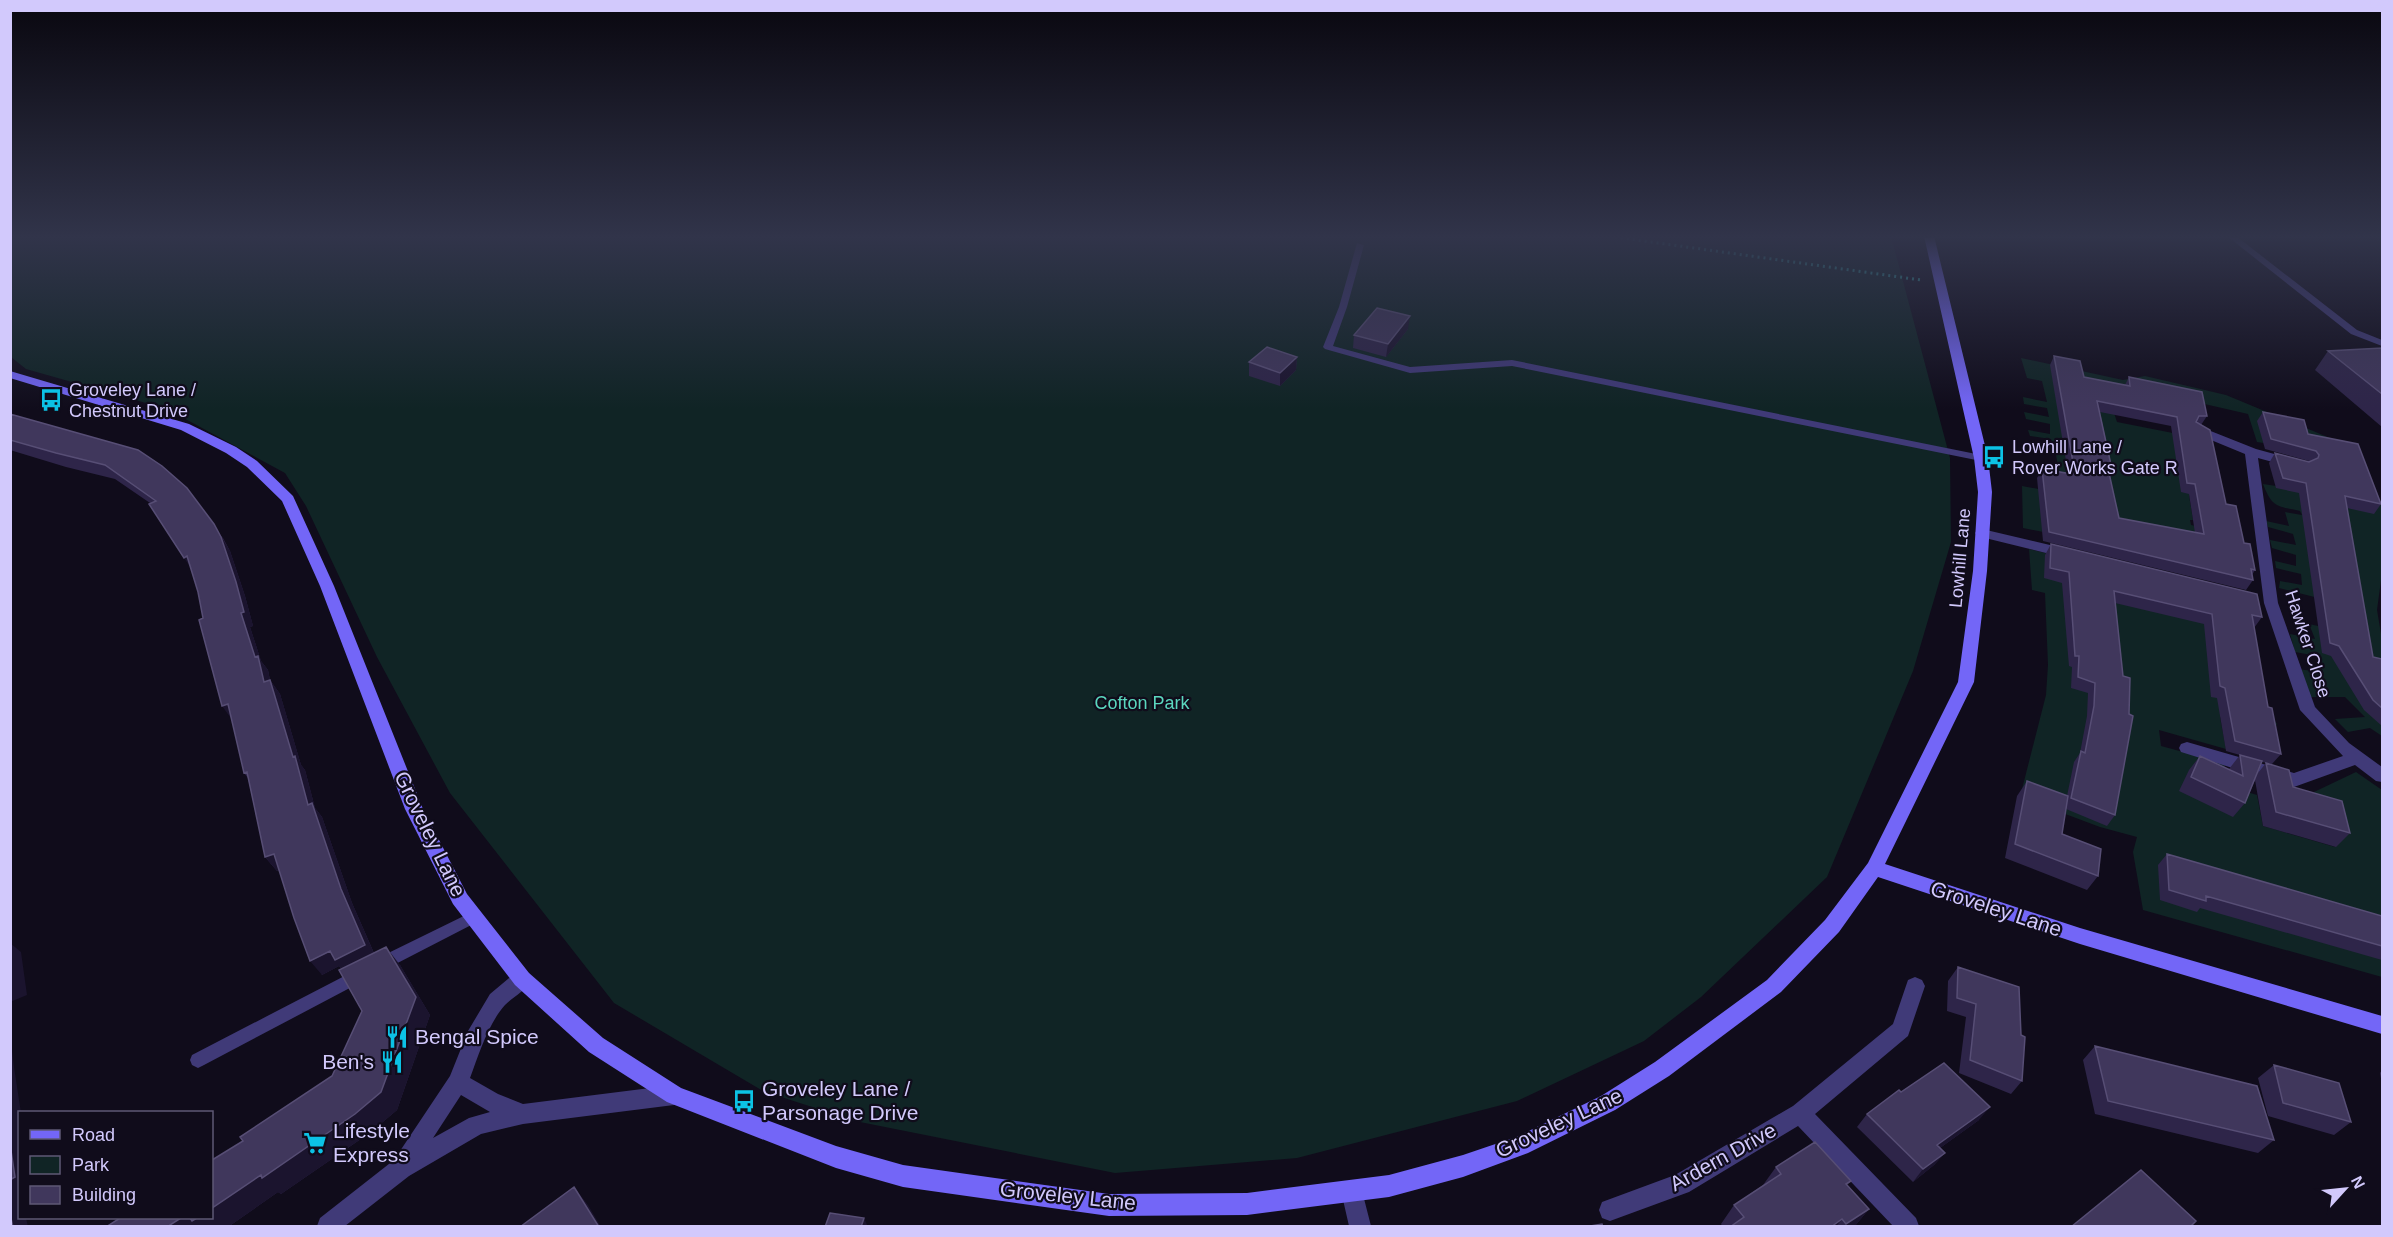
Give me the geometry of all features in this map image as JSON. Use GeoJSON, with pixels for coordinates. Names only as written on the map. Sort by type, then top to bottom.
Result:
{"type":"FeatureCollection","features":[{"type":"Feature","properties":{"kind":"main road","name":"Lowhill Lane"},"geometry":{"type":"LineString","coordinates":[[1874,868],[1966,682],[1980,571],[1985,492],[1981,458],[1943,294]]}},
{"type":"Feature","properties":{"kind":"main road","name":"Groveley Lane"},"geometry":{"type":"LineString","coordinates":[[10,374],[185,427],[231,450],[252,465],[288,499],[327,586],[414,809],[460,899],[522,979],[596,1044],[674,1095],[836,1157],[903,1176],[1109,1205],[1247,1204],[1389,1186],[1462,1166],[1520,1146],[1608,1103],[1662,1069],[1774,986],[1832,926],[1874,868],[2080,936],[2382,1025]]}},
{"type":"Feature","properties":{"kind":"street"},"geometry":{"type":"LineString","coordinates":[[2198,430],[2251,452],[2303,466]]}},
{"type":"Feature","properties":{"kind":"street","name":"Hawker Close"},"geometry":{"type":"LineString","coordinates":[[2251,452],[2265,602],[2308,711],[2343,747],[2382,776]]}},
{"type":"Feature","properties":{"kind":"street"},"geometry":{"type":"LineString","coordinates":[[1982,533],[2086,558]]}},
{"type":"Feature","properties":{"kind":"street"},"geometry":{"type":"LineString","coordinates":[[2187,748],[2294,780],[2357,757]]}},
{"type":"Feature","properties":{"kind":"street"},"geometry":{"type":"LineString","coordinates":[[401,1168],[458,1082],[475,1038],[497,1000],[522,979]]}},
{"type":"Feature","properties":{"kind":"street","name":"Ardern Drive"},"geometry":{"type":"LineString","coordinates":[[1610,1210],[1681,1184],[1800,1113],[1901,1030],[1915,986]]}},
{"type":"Feature","properties":{"kind":"street"},"geometry":{"type":"LineString","coordinates":[[458,1082],[491,1102],[523,1114]]}},
{"type":"Feature","properties":{"kind":"street"},"geometry":{"type":"LineString","coordinates":[[328,1227],[401,1168],[477,1125],[523,1114],[674,1095]]}},
{"type":"Feature","properties":{"kind":"street"},"geometry":{"type":"LineString","coordinates":[[1800,1113],[1908,1227]]}},
{"type":"Feature","properties":{"kind":"street"},"geometry":{"type":"LineString","coordinates":[[1352,1191],[1360,1227]]}},
{"type":"Feature","properties":{"kind":"lane"},"geometry":{"type":"LineString","coordinates":[[1346,294],[1328,347],[1410,370],[1512,363],[1981,458]]}},
{"type":"Feature","properties":{"kind":"lane"},"geometry":{"type":"LineString","coordinates":[[2305,294],[2354,332],[2382,343]]}},
{"type":"Feature","properties":{"kind":"lane"},"geometry":{"type":"LineString","coordinates":[[198,1060],[474,917]]}},
{"type":"Feature","properties":{"kind":"green space","name":"Cofton Park"},"geometry":{"type":"Polygon","coordinates":[[[10,294],[1906,294],[1950,458],[1951,542],[1913,671],[1827,877],[1701,997],[1644,1041],[1517,1101],[1297,1158],[1115,1173],[855,1121],[763,1091],[614,1003],[450,793],[377,657],[306,506],[285,473],[167,409],[26,369],[11,357],[10,294]]]}},
{"type":"Feature","properties":{"kind":"green space"},"geometry":{"type":"Polygon","coordinates":[[[2021,358],[2123,380],[2145,376],[2226,395],[2342,443],[2270,444],[2257,442],[2248,414],[2148,391],[2111,404],[2117,422],[2193,437],[2222,484],[2202,480],[2225,503],[2189,495],[2193,520],[2190,520],[2191,525],[2232,534],[2104,544],[2023,528],[2022,486],[2044,490],[2059,472],[2056,455],[2030,450],[2029,445],[2054,449],[2051,439],[2030,436],[2028,430],[2050,434],[2050,424],[2026,419],[2024,412],[2049,417],[2047,408],[2024,404],[2023,397],[2047,402],[2042,381],[2027,378],[2021,358]]]}},
{"type":"Feature","properties":{"kind":"green space"},"geometry":{"type":"Polygon","coordinates":[[[2263,484],[2290,488],[2361,486],[2382,505],[2382,573],[2377,610],[2382,640],[2382,736],[2370,728],[2348,732],[2335,719],[2365,717],[2345,697],[2310,697],[2296,669],[2323,672],[2317,656],[2295,652],[2290,634],[2315,639],[2309,624],[2345,632],[2334,602],[2279,588],[2280,581],[2302,585],[2301,574],[2276,568],[2275,561],[2296,566],[2296,555],[2272,548],[2270,540],[2296,545],[2293,534],[2268,527],[2266,521],[2289,526],[2285,512],[2302,515],[2300,511],[2285,508],[2272,501],[2263,484]]]}},
{"type":"Feature","properties":{"kind":"green space"},"geometry":{"type":"Polygon","coordinates":[[[2029,549],[2206,593],[2264,706],[2277,724],[2274,729],[2220,717],[2226,749],[2159,730],[2161,746],[2224,763],[2230,787],[2257,795],[2263,826],[2335,847],[2314,792],[2356,772],[2382,790],[2382,977],[2143,910],[2133,852],[2137,837],[2100,827],[2020,797],[2046,695],[2048,665],[2045,593],[2032,590],[2029,549]]]}},
{"type":"Feature","properties":{"kind":"building"},"geometry":{"type":"Polygon","coordinates":[[[1377,308],[1410,316],[1388,344],[1354,335],[1377,308]]]}},
{"type":"Feature","properties":{"kind":"building"},"geometry":{"type":"Polygon","coordinates":[[[1267,347],[1297,357],[1280,373],[1249,362],[1267,347]]]}},
{"type":"Feature","properties":{"kind":"building"},"geometry":{"type":"Polygon","coordinates":[[[2382,348],[2382,394],[2328,351],[2382,348]]]}},
{"type":"Feature","properties":{"kind":"building"},"geometry":{"type":"Polygon","coordinates":[[[2054,356],[2080,361],[2084,377],[2130,386],[2129,377],[2202,392],[2207,416],[2199,416],[2196,422],[2210,430],[2226,504],[2236,506],[2244,543],[2250,544],[2255,570],[2251,569],[2253,580],[2049,532],[2042,469],[2072,474],[2071,468],[2074,468],[2054,356]],[[2097,401],[2113,474],[2109,473],[2119,518],[2204,534],[2195,484],[2187,483],[2177,417],[2097,401]]]}},
{"type":"Feature","properties":{"kind":"building"},"geometry":{"type":"Polygon","coordinates":[[[2263,412],[2304,420],[2308,434],[2358,444],[2381,504],[2345,496],[2373,657],[2382,659],[2382,708],[2373,700],[2339,646],[2330,643],[2306,483],[2283,478],[2275,453],[2309,462],[2318,458],[2319,455],[2316,451],[2271,439],[2263,412]]]}},
{"type":"Feature","properties":{"kind":"building"},"geometry":{"type":"Polygon","coordinates":[[[10,414],[138,450],[162,466],[187,488],[214,524],[221,537],[236,582],[244,612],[241,613],[255,657],[258,656],[264,682],[270,680],[293,757],[295,756],[308,805],[312,803],[341,889],[365,945],[335,960],[330,951],[310,961],[274,854],[265,857],[247,772],[244,773],[228,704],[222,706],[199,620],[203,618],[187,556],[184,558],[149,504],[156,501],[105,465],[10,440],[10,414]]]}},
{"type":"Feature","properties":{"kind":"building"},"geometry":{"type":"Polygon","coordinates":[[[2051,544],[2257,594],[2262,617],[2252,615],[2268,707],[2272,708],[2281,754],[2235,741],[2225,688],[2220,686],[2212,614],[2114,591],[2123,676],[2130,678],[2129,714],[2133,716],[2115,815],[2071,798],[2081,751],[2085,753],[2094,706],[2095,683],[2078,677],[2079,656],[2075,656],[2069,572],[2050,568],[2051,544]]]}},
{"type":"Feature","properties":{"kind":"building"},"geometry":{"type":"Polygon","coordinates":[[[2240,755],[2262,761],[2245,803],[2191,777],[2200,756],[2243,776],[2240,755]]]}},
{"type":"Feature","properties":{"kind":"building"},"geometry":{"type":"Polygon","coordinates":[[[2266,763],[2289,770],[2293,787],[2342,801],[2350,833],[2276,812],[2266,763]]]}},
{"type":"Feature","properties":{"kind":"building"},"geometry":{"type":"Polygon","coordinates":[[[2027,781],[2068,796],[2062,834],[2101,849],[2098,876],[2015,844],[2027,781]]]}},
{"type":"Feature","properties":{"kind":"building"},"geometry":{"type":"Polygon","coordinates":[[[2167,854],[2382,916],[2382,946],[2206,896],[2206,901],[2169,890],[2167,854]]]}},
{"type":"Feature","properties":{"kind":"building"},"geometry":{"type":"Polygon","coordinates":[[[386,947],[416,997],[381,1092],[355,1114],[262,1178],[261,1175],[213,1207],[213,1159],[243,1141],[240,1137],[332,1076],[362,1011],[339,970],[386,947]]]}},
{"type":"Feature","properties":{"kind":"building"},"geometry":{"type":"Polygon","coordinates":[[[1958,967],[2019,987],[2021,1035],[2025,1037],[2022,1081],[1970,1060],[1976,1004],[1957,998],[1958,967]]]}},
{"type":"Feature","properties":{"kind":"building"},"geometry":{"type":"Polygon","coordinates":[[[2095,1046],[2257,1086],[2274,1140],[2108,1101],[2095,1046]]]}},
{"type":"Feature","properties":{"kind":"building"},"geometry":{"type":"Polygon","coordinates":[[[1944,1063],[1990,1107],[1937,1145],[1945,1153],[1923,1169],[1867,1114],[1899,1090],[1901,1092],[1944,1063]]]}},
{"type":"Feature","properties":{"kind":"building"},"geometry":{"type":"Polygon","coordinates":[[[2274,1065],[2339,1083],[2351,1122],[2283,1103],[2274,1065]]]}},
{"type":"Feature","properties":{"kind":"building"},"geometry":{"type":"Polygon","coordinates":[[[1815,1142],[1851,1181],[1846,1184],[1869,1209],[1846,1224],[1842,1219],[1831,1227],[1730,1227],[1744,1217],[1734,1205],[1781,1174],[1776,1167],[1815,1142]]]}},
{"type":"Feature","properties":{"kind":"building"},"geometry":{"type":"Polygon","coordinates":[[[10,1144],[15,1177],[10,1180],[10,1144]]]}},
{"type":"Feature","properties":{"kind":"building"},"geometry":{"type":"Polygon","coordinates":[[[2141,1170],[2196,1221],[2190,1227],[2071,1227],[2141,1170]]]}},
{"type":"Feature","properties":{"kind":"building"},"geometry":{"type":"Polygon","coordinates":[[[574,1187],[599,1227],[520,1227],[574,1187]]]}},
{"type":"Feature","properties":{"kind":"building"},"geometry":{"type":"Polygon","coordinates":[[[830,1213],[864,1218],[861,1227],[825,1227],[830,1213]]]}},
{"type":"Feature","properties":{"kind":"building"},"geometry":{"type":"Polygon","coordinates":[[[118,1219],[179,1219],[167,1227],[106,1227],[118,1219]]]}},
{"type":"Feature","properties":{"kind":"building"},"geometry":{"type":"Polygon","coordinates":[[[1602,1224],[1603,1227],[1584,1227],[1602,1224]]]}},
{"type":"Feature","properties":{"kind":"place","name":"Groveley Lane / Chestnut Drive"},"geometry":{"type":"Point","coordinates":[51,400]}},
{"type":"Feature","properties":{"kind":"place","name":"Lowhill Lane / Rover Works Gate R"},"geometry":{"type":"Point","coordinates":[1994,457]}},
{"type":"Feature","properties":{"kind":"place","name":"Bengal Spice"},"geometry":{"type":"Point","coordinates":[397,1037]}},
{"type":"Feature","properties":{"kind":"place","name":"Ben's"},"geometry":{"type":"Point","coordinates":[392,1062]}},
{"type":"Feature","properties":{"kind":"place","name":"Groveley Lane / Parsonage Drive"},"geometry":{"type":"Point","coordinates":[744,1101]}},
{"type":"Feature","properties":{"kind":"place","name":"Lifestyle Express"},"geometry":{"type":"Point","coordinates":[315,1143]}}]}
